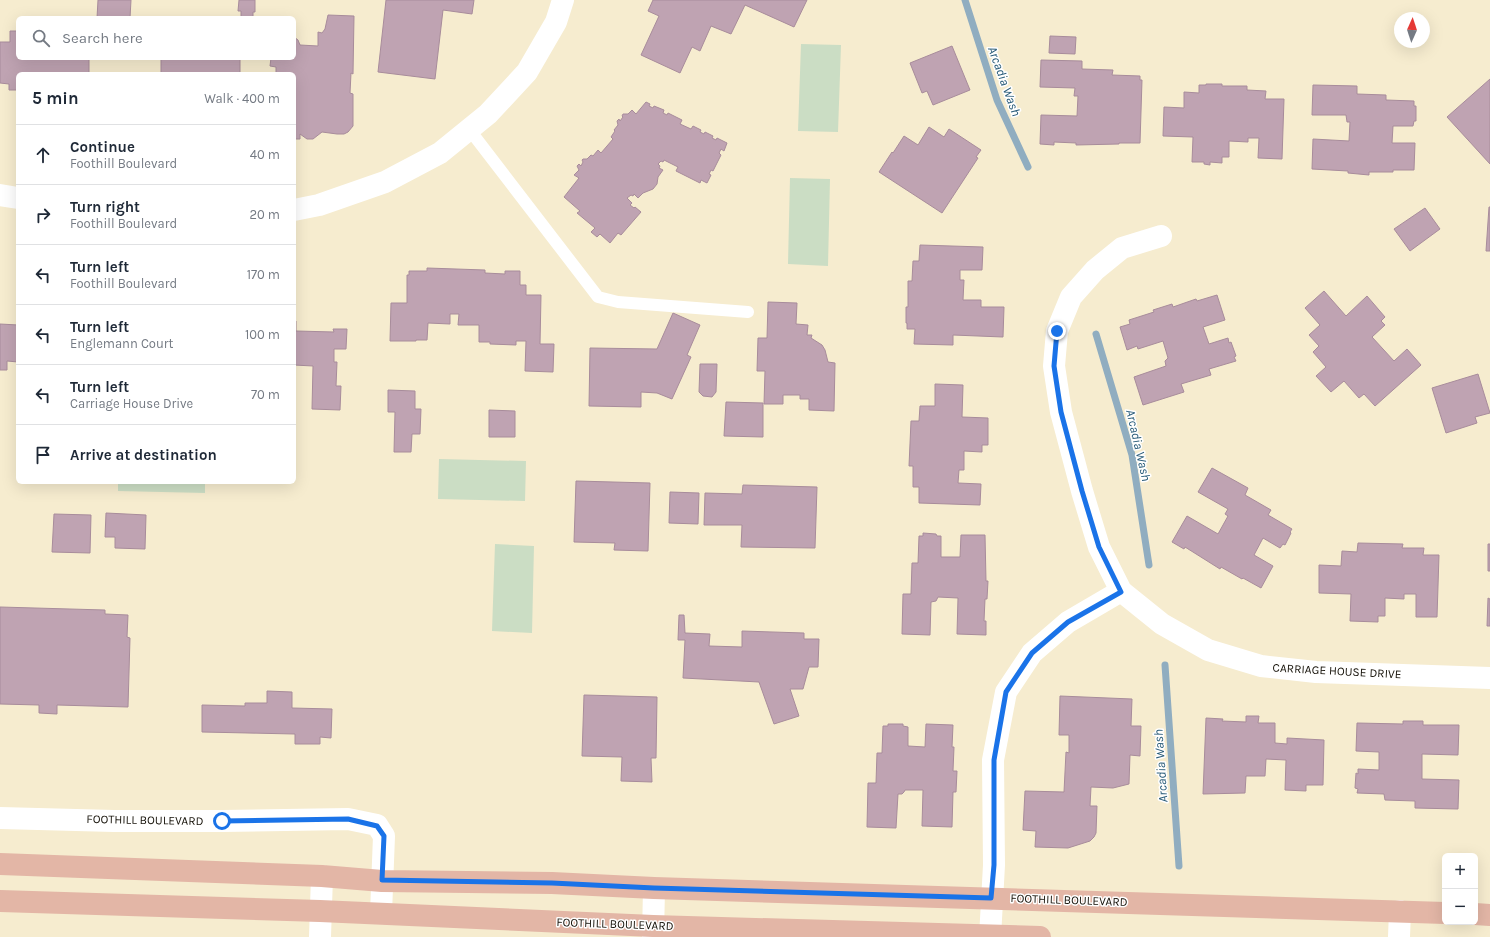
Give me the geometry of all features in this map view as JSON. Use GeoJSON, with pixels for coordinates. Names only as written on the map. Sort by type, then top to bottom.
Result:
{"type":"FeatureCollection","features":[{"type":"Feature","properties":{"kind":"main road","name":"FOOTHILL BOULEVARD"},"geometry":{"type":"LineString","coordinates":[[0,864],[322,876],[382,880],[552,883],[654,888],[1442,913]]}},
{"type":"Feature","properties":{"kind":"main road","name":"FOOTHILL BOULEVARD"},"geometry":{"type":"LineString","coordinates":[[0,901],[381,913],[653,931],[1040,937]]}},
{"type":"Feature","properties":{"kind":"main road"},"geometry":{"type":"LineString","coordinates":[[1478,914],[1490,915]]}},
{"type":"Feature","properties":{"kind":"street"},"geometry":{"type":"LineString","coordinates":[[296,210],[319,204],[385,182],[440,153],[488,114],[527,72],[556,22],[563,0]]}},
{"type":"Feature","properties":{"kind":"street"},"geometry":{"type":"LineString","coordinates":[[0,195],[16,198]]}},
{"type":"Feature","properties":{"kind":"street","name":"CARRIAGE HOUSE DRIVE"},"geometry":{"type":"LineString","coordinates":[[1161,236],[1122,248],[1095,270],[1071,298],[1057,331],[1054,366],[1061,412],[1099,547],[1121,592],[1162,624],[1208,650],[1261,666],[1316,672],[1490,678]]}},
{"type":"Feature","properties":{"kind":"street"},"geometry":{"type":"LineString","coordinates":[[990,936],[994,865],[994,760],[1006,692],[1032,653],[1068,622],[1121,592]]}},
{"type":"Feature","properties":{"kind":"street","name":"FOOTHILL BOULEVARD"},"geometry":{"type":"LineString","coordinates":[[0,818],[114,821],[348,819],[377,826],[384,836],[381,913]]}},
{"type":"Feature","properties":{"kind":"street"},"geometry":{"type":"LineString","coordinates":[[320,937],[322,876]]}},
{"type":"Feature","properties":{"kind":"street"},"geometry":{"type":"LineString","coordinates":[[653,931],[654,888]]}},
{"type":"Feature","properties":{"kind":"street"},"geometry":{"type":"LineString","coordinates":[[1399,937],[1400,911]]}},
{"type":"Feature","properties":{"kind":"lane"},"geometry":{"type":"LineString","coordinates":[[469,129],[598,297],[618,302],[748,312]]}},
{"type":"Feature","properties":{"kind":"green space"},"geometry":{"type":"Polygon","coordinates":[[[801,44],[841,45],[838,132],[798,131],[801,44]]]}},
{"type":"Feature","properties":{"kind":"green space"},"geometry":{"type":"Polygon","coordinates":[[[790,178],[830,179],[828,266],[788,264],[790,178]]]}},
{"type":"Feature","properties":{"kind":"green space"},"geometry":{"type":"Polygon","coordinates":[[[439,459],[526,461],[525,501],[438,499],[439,459]]]}},
{"type":"Feature","properties":{"kind":"green space"},"geometry":{"type":"Polygon","coordinates":[[[118,484],[205,484],[205,493],[118,491],[118,484]]]}},
{"type":"Feature","properties":{"kind":"green space"},"geometry":{"type":"Polygon","coordinates":[[[495,544],[534,546],[532,633],[492,631],[495,544]]]}},
{"type":"Feature","properties":{"kind":"building"},"geometry":{"type":"Polygon","coordinates":[[[98,0],[131,0],[130,16],[97,16],[98,0]]]}},
{"type":"Feature","properties":{"kind":"building"},"geometry":{"type":"Polygon","coordinates":[[[239,0],[255,0],[255,12],[253,12],[253,16],[241,16],[241,11],[238,11],[239,0]]]}},
{"type":"Feature","properties":{"kind":"building"},"geometry":{"type":"Polygon","coordinates":[[[386,0],[474,0],[472,14],[443,10],[435,79],[378,72],[386,0]]]}},
{"type":"Feature","properties":{"kind":"building"},"geometry":{"type":"Polygon","coordinates":[[[653,0],[807,0],[794,27],[745,5],[731,34],[711,26],[700,51],[692,47],[680,73],[641,55],[659,16],[648,11],[653,0]]]}},
{"type":"Feature","properties":{"kind":"building"},"geometry":{"type":"Polygon","coordinates":[[[328,15],[354,16],[353,74],[351,73],[350,93],[353,94],[353,126],[344,134],[322,132],[313,139],[307,139],[300,134],[300,139],[296,139],[296,72],[276,72],[276,67],[270,66],[271,60],[296,60],[296,38],[300,45],[318,46],[318,32],[322,33],[325,29],[328,15]]]}},
{"type":"Feature","properties":{"kind":"building"},"geometry":{"type":"Polygon","coordinates":[[[10,31],[16,31],[16,60],[89,60],[89,72],[16,72],[16,90],[9,90],[9,84],[0,83],[0,42],[10,42],[10,31]]]}},
{"type":"Feature","properties":{"kind":"building"},"geometry":{"type":"Polygon","coordinates":[[[1050,36],[1076,37],[1075,54],[1049,53],[1050,36]]]}},
{"type":"Feature","properties":{"kind":"building"},"geometry":{"type":"Polygon","coordinates":[[[952,46],[970,90],[933,105],[927,91],[922,93],[910,63],[952,46]]]}},
{"type":"Feature","properties":{"kind":"building"},"geometry":{"type":"Polygon","coordinates":[[[161,60],[240,60],[240,72],[161,72],[161,60]]]}},
{"type":"Feature","properties":{"kind":"building"},"geometry":{"type":"Polygon","coordinates":[[[1041,60],[1082,61],[1082,69],[1113,70],[1112,75],[1140,76],[1140,80],[1142,80],[1140,143],[1076,145],[1076,143],[1054,142],[1054,145],[1040,144],[1041,115],[1077,116],[1078,96],[1074,96],[1075,88],[1040,87],[1041,60]]]}},
{"type":"Feature","properties":{"kind":"building"},"geometry":{"type":"Polygon","coordinates":[[[1490,79],[1490,164],[1447,117],[1490,79]]]}},
{"type":"Feature","properties":{"kind":"building"},"geometry":{"type":"Polygon","coordinates":[[[1222,84],[1222,86],[1247,86],[1247,90],[1266,91],[1265,99],[1284,99],[1282,159],[1258,158],[1259,138],[1248,138],[1248,142],[1229,141],[1229,157],[1222,157],[1222,163],[1210,162],[1210,165],[1204,164],[1204,162],[1192,162],[1193,137],[1163,136],[1164,107],[1184,108],[1184,92],[1199,93],[1199,85],[1222,84]]]}},
{"type":"Feature","properties":{"kind":"building"},"geometry":{"type":"Polygon","coordinates":[[[1313,85],[1357,86],[1357,94],[1386,95],[1386,100],[1414,101],[1414,106],[1416,106],[1416,121],[1414,121],[1413,126],[1393,126],[1392,143],[1415,143],[1414,170],[1369,172],[1369,175],[1348,173],[1348,171],[1312,169],[1313,139],[1349,141],[1350,122],[1347,122],[1346,115],[1312,115],[1313,85]]]}},
{"type":"Feature","properties":{"kind":"building"},"geometry":{"type":"Polygon","coordinates":[[[646,102],[653,108],[654,106],[664,110],[663,113],[667,115],[668,113],[682,120],[680,124],[691,129],[693,126],[701,130],[700,132],[704,134],[705,132],[713,136],[712,138],[716,140],[717,138],[727,143],[724,151],[721,149],[719,153],[721,155],[713,171],[711,170],[709,174],[711,175],[707,183],[701,180],[700,183],[676,171],[678,167],[664,160],[663,162],[661,161],[658,164],[660,166],[659,168],[663,170],[658,177],[657,184],[653,189],[643,193],[638,198],[634,194],[633,196],[631,195],[627,198],[632,203],[630,205],[641,212],[621,235],[618,233],[610,243],[600,234],[597,237],[591,232],[595,228],[577,213],[580,211],[564,197],[579,178],[574,175],[579,170],[577,166],[579,164],[581,166],[583,162],[582,160],[587,159],[591,155],[593,156],[598,150],[601,153],[613,139],[611,137],[618,125],[617,121],[619,119],[620,121],[623,114],[628,114],[632,110],[636,114],[646,102]]]}},
{"type":"Feature","properties":{"kind":"building"},"geometry":{"type":"Polygon","coordinates":[[[929,127],[944,137],[949,129],[981,150],[976,157],[978,158],[942,213],[879,172],[904,136],[918,145],[929,127]]]}},
{"type":"Feature","properties":{"kind":"building"},"geometry":{"type":"Polygon","coordinates":[[[1489,207],[1490,251],[1486,251],[1489,207]]]}},
{"type":"Feature","properties":{"kind":"building"},"geometry":{"type":"Polygon","coordinates":[[[1425,208],[1440,229],[1410,251],[1394,229],[1425,208]]]}},
{"type":"Feature","properties":{"kind":"building"},"geometry":{"type":"Polygon","coordinates":[[[920,245],[983,247],[982,270],[960,270],[960,280],[964,280],[963,300],[981,300],[981,307],[1004,307],[1003,337],[953,335],[953,345],[914,344],[915,329],[907,329],[906,307],[908,307],[908,281],[912,281],[913,261],[919,261],[920,245]]]}},
{"type":"Feature","properties":{"kind":"building"},"geometry":{"type":"Polygon","coordinates":[[[427,268],[485,270],[485,273],[505,274],[505,271],[520,271],[520,285],[526,285],[526,295],[541,295],[540,344],[554,344],[553,372],[525,371],[526,341],[516,341],[516,345],[479,342],[479,325],[458,325],[459,314],[450,314],[450,324],[428,323],[427,340],[390,341],[391,303],[407,303],[407,275],[409,275],[409,271],[427,271],[427,268]]]}},
{"type":"Feature","properties":{"kind":"building"},"geometry":{"type":"Polygon","coordinates":[[[1324,291],[1346,316],[1367,296],[1385,317],[1381,321],[1385,325],[1372,337],[1394,361],[1407,349],[1421,365],[1375,406],[1364,394],[1359,398],[1344,381],[1331,392],[1316,376],[1326,367],[1313,352],[1319,346],[1309,335],[1320,325],[1305,308],[1324,291]]]}},
{"type":"Feature","properties":{"kind":"building"},"geometry":{"type":"Polygon","coordinates":[[[1217,295],[1225,320],[1203,327],[1209,344],[1228,338],[1236,356],[1234,357],[1236,361],[1209,369],[1211,375],[1181,384],[1184,392],[1143,405],[1134,377],[1166,366],[1165,361],[1168,358],[1163,341],[1138,349],[1137,346],[1127,350],[1120,327],[1130,324],[1129,320],[1154,312],[1153,310],[1172,304],[1173,307],[1196,299],[1197,301],[1217,295]]]}},
{"type":"Feature","properties":{"kind":"building"},"geometry":{"type":"Polygon","coordinates":[[[768,302],[797,303],[796,324],[808,325],[807,335],[812,335],[811,338],[822,345],[828,362],[835,363],[834,411],[809,410],[809,399],[800,399],[800,395],[783,395],[783,404],[764,404],[765,371],[757,371],[758,338],[767,338],[768,302]]]}},
{"type":"Feature","properties":{"kind":"building"},"geometry":{"type":"Polygon","coordinates":[[[673,313],[700,325],[687,355],[691,357],[672,399],[657,393],[641,392],[641,407],[589,406],[590,348],[657,349],[673,313]]]}},
{"type":"Feature","properties":{"kind":"building"},"geometry":{"type":"Polygon","coordinates":[[[0,324],[16,325],[16,362],[7,361],[7,370],[0,370],[0,324]]]}},
{"type":"Feature","properties":{"kind":"building"},"geometry":{"type":"Polygon","coordinates":[[[333,329],[347,329],[346,349],[334,349],[334,362],[337,362],[336,386],[341,386],[340,410],[312,409],[313,366],[296,365],[296,331],[334,332],[333,329]]]}},
{"type":"Feature","properties":{"kind":"building"},"geometry":{"type":"Polygon","coordinates":[[[700,364],[717,364],[716,392],[712,397],[703,396],[699,392],[700,364]]]}},
{"type":"Feature","properties":{"kind":"building"},"geometry":{"type":"Polygon","coordinates":[[[1478,374],[1490,413],[1475,417],[1477,423],[1446,433],[1432,388],[1478,374]]]}},
{"type":"Feature","properties":{"kind":"building"},"geometry":{"type":"Polygon","coordinates":[[[935,384],[963,385],[962,417],[988,418],[988,445],[982,445],[982,452],[964,451],[964,470],[959,470],[958,483],[981,484],[980,505],[919,503],[919,487],[913,487],[913,466],[909,466],[911,421],[919,421],[920,406],[935,406],[935,384]]]}},
{"type":"Feature","properties":{"kind":"building"},"geometry":{"type":"Polygon","coordinates":[[[388,390],[415,391],[415,409],[421,409],[420,434],[412,434],[411,452],[394,452],[395,412],[388,412],[388,390]]]}},
{"type":"Feature","properties":{"kind":"building"},"geometry":{"type":"Polygon","coordinates":[[[726,402],[763,403],[763,437],[724,436],[726,402]]]}},
{"type":"Feature","properties":{"kind":"building"},"geometry":{"type":"Polygon","coordinates":[[[489,410],[515,411],[515,437],[489,437],[489,410]]]}},
{"type":"Feature","properties":{"kind":"building"},"geometry":{"type":"Polygon","coordinates":[[[1212,468],[1248,488],[1245,495],[1271,510],[1268,515],[1292,529],[1285,545],[1283,544],[1280,548],[1263,538],[1254,555],[1273,566],[1261,588],[1221,567],[1220,569],[1185,547],[1184,549],[1172,542],[1187,516],[1218,534],[1228,516],[1225,514],[1228,509],[1198,492],[1212,468]]]}},
{"type":"Feature","properties":{"kind":"building"},"geometry":{"type":"Polygon","coordinates":[[[576,481],[650,483],[648,551],[614,550],[615,543],[574,542],[576,481]]]}},
{"type":"Feature","properties":{"kind":"building"},"geometry":{"type":"Polygon","coordinates":[[[743,485],[817,487],[815,548],[741,547],[742,525],[704,525],[705,493],[742,494],[743,485]]]}},
{"type":"Feature","properties":{"kind":"building"},"geometry":{"type":"Polygon","coordinates":[[[670,492],[699,493],[698,524],[669,523],[670,492]]]}},
{"type":"Feature","properties":{"kind":"building"},"geometry":{"type":"Polygon","coordinates":[[[106,513],[146,515],[145,549],[115,548],[115,537],[105,537],[106,513]]]}},
{"type":"Feature","properties":{"kind":"building"},"geometry":{"type":"Polygon","coordinates":[[[54,514],[91,515],[90,553],[52,552],[54,514]]]}},
{"type":"Feature","properties":{"kind":"building"},"geometry":{"type":"Polygon","coordinates":[[[923,533],[941,536],[941,557],[960,557],[961,535],[985,535],[986,581],[988,581],[984,621],[986,621],[986,635],[957,634],[958,598],[938,597],[936,601],[931,602],[930,635],[902,634],[903,594],[911,594],[912,563],[918,563],[919,536],[923,536],[923,533]]]}},
{"type":"Feature","properties":{"kind":"building"},"geometry":{"type":"Polygon","coordinates":[[[1358,543],[1403,544],[1402,548],[1424,548],[1423,555],[1439,555],[1437,617],[1416,617],[1416,594],[1404,594],[1404,599],[1385,598],[1385,616],[1378,616],[1378,622],[1350,621],[1351,594],[1319,593],[1319,565],[1341,566],[1342,551],[1357,552],[1358,543]]]}},
{"type":"Feature","properties":{"kind":"building"},"geometry":{"type":"Polygon","coordinates":[[[1488,544],[1490,544],[1490,571],[1488,571],[1488,544]]]}},
{"type":"Feature","properties":{"kind":"building"},"geometry":{"type":"Polygon","coordinates":[[[1488,598],[1490,599],[1490,626],[1487,626],[1488,598]]]}},
{"type":"Feature","properties":{"kind":"building"},"geometry":{"type":"Polygon","coordinates":[[[0,607],[105,610],[105,614],[128,615],[127,637],[130,638],[128,707],[57,705],[57,714],[39,713],[39,705],[0,704],[0,607]]]}},
{"type":"Feature","properties":{"kind":"building"},"geometry":{"type":"Polygon","coordinates":[[[679,615],[684,615],[685,633],[710,634],[709,646],[742,647],[742,631],[804,633],[804,639],[819,639],[818,667],[809,667],[803,689],[790,689],[799,716],[774,724],[759,682],[683,678],[685,640],[678,640],[679,615]]]}},
{"type":"Feature","properties":{"kind":"building"},"geometry":{"type":"Polygon","coordinates":[[[267,691],[292,692],[292,708],[332,709],[331,738],[320,737],[320,744],[295,744],[295,734],[202,732],[202,705],[245,706],[245,703],[267,703],[267,691]]]}},
{"type":"Feature","properties":{"kind":"building"},"geometry":{"type":"Polygon","coordinates":[[[584,695],[657,697],[656,758],[651,758],[652,782],[621,781],[622,757],[582,756],[584,695]]]}},
{"type":"Feature","properties":{"kind":"building"},"geometry":{"type":"Polygon","coordinates":[[[1060,696],[1132,699],[1131,726],[1141,726],[1140,756],[1130,755],[1129,784],[1113,788],[1091,787],[1090,806],[1097,806],[1096,833],[1090,841],[1068,848],[1035,847],[1036,831],[1023,830],[1025,791],[1064,792],[1066,752],[1069,753],[1069,735],[1059,735],[1060,696]]]}},
{"type":"Feature","properties":{"kind":"building"},"geometry":{"type":"Polygon","coordinates":[[[1246,716],[1259,716],[1258,723],[1275,723],[1275,743],[1287,744],[1287,738],[1324,740],[1323,785],[1306,785],[1306,791],[1285,790],[1286,760],[1266,759],[1265,776],[1246,776],[1245,793],[1203,794],[1206,718],[1223,719],[1222,721],[1246,722],[1246,716]]]}},
{"type":"Feature","properties":{"kind":"building"},"geometry":{"type":"Polygon","coordinates":[[[1403,721],[1423,721],[1423,725],[1459,725],[1458,755],[1422,754],[1422,779],[1459,780],[1458,809],[1415,808],[1415,801],[1385,800],[1384,794],[1357,793],[1358,789],[1355,788],[1356,773],[1358,774],[1358,769],[1379,770],[1379,752],[1356,751],[1357,723],[1403,724],[1403,721]]]}},
{"type":"Feature","properties":{"kind":"building"},"geometry":{"type":"Polygon","coordinates":[[[888,724],[903,724],[903,726],[908,727],[908,746],[925,747],[926,724],[953,725],[953,771],[957,771],[956,792],[953,792],[952,827],[922,826],[923,790],[905,790],[902,794],[898,794],[896,828],[867,827],[868,783],[876,783],[877,753],[882,753],[883,726],[888,726],[888,724]]]}},
{"type":"Feature","properties":{"kind":"waterway","name":"Arcadia Wash"},"geometry":{"type":"LineString","coordinates":[[965,0],[997,100],[1028,167]]}},
{"type":"Feature","properties":{"kind":"waterway","name":"Arcadia Wash"},"geometry":{"type":"LineString","coordinates":[[1096,334],[1132,455],[1149,565]]}},
{"type":"Feature","properties":{"kind":"waterway","name":"Arcadia Wash"},"geometry":{"type":"LineString","coordinates":[[1165,665],[1179,866]]}},
{"type":"Feature","properties":{"kind":"route"},"geometry":{"type":"LineString","coordinates":[[222,821],[348,819],[377,826],[384,836],[382,880],[552,883],[654,888],[991,898],[994,865],[994,760],[1006,692],[1032,653],[1068,622],[1121,592],[1099,547],[1061,412],[1054,366],[1057,331]]}}]}
